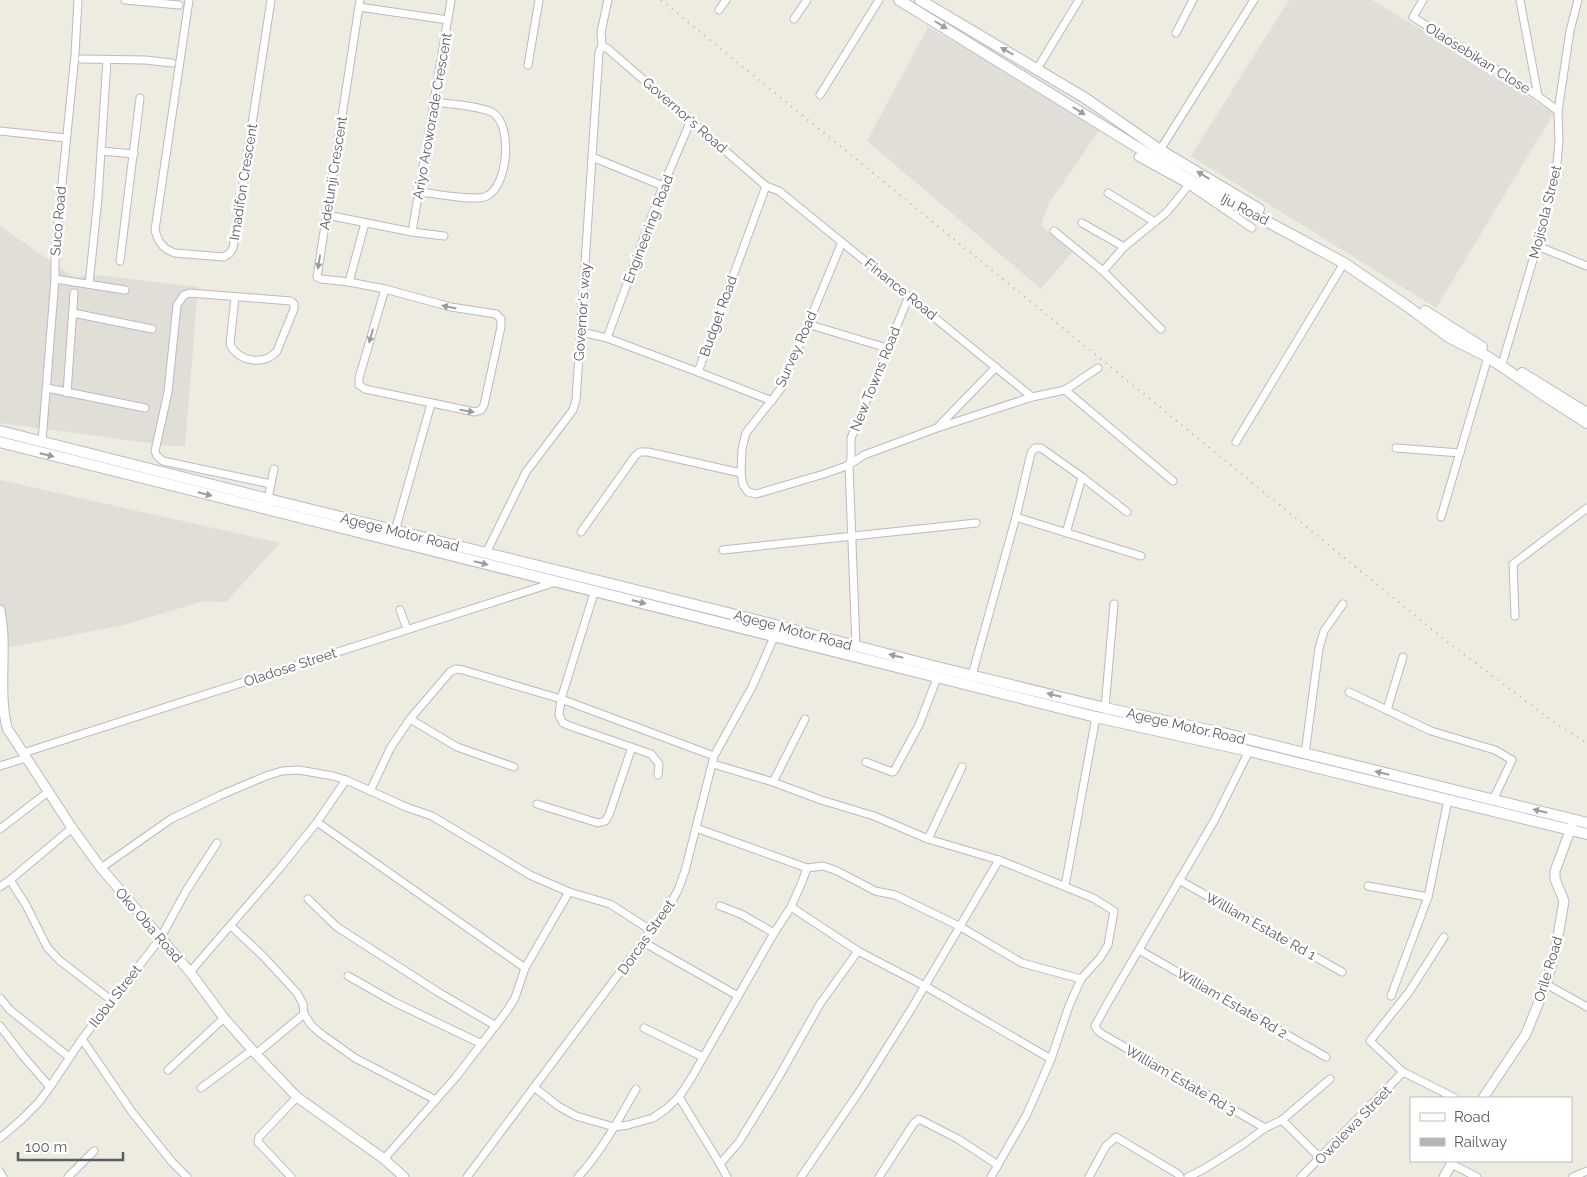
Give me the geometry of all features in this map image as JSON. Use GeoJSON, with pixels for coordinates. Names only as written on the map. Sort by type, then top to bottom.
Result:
{"type":"FeatureCollection","features":[{"type":"Feature","properties":{"kind":"main road","name":"Iju Road"},"geometry":{"type":"LineString","coordinates":[[899,0],[1191,183],[1344,263],[1450,338],[1488,357],[1548,398],[1585,414]]}},
{"type":"Feature","properties":{"kind":"main road","name":"Iju Road"},"geometry":{"type":"LineString","coordinates":[[925,2],[1085,98],[1160,150],[1328,252],[1585,414]]}},
{"type":"Feature","properties":{"kind":"main road","name":"Agege Motor Road"},"geometry":{"type":"LineString","coordinates":[[0,431],[557,582],[595,590],[937,678],[1076,700],[1223,733],[1493,800],[1573,825],[1587,834]]}},
{"type":"Feature","properties":{"kind":"main road","name":"Agege Motor Road"},"geometry":{"type":"LineString","coordinates":[[0,442],[266,504],[395,530],[777,625],[972,675],[1096,718],[1249,751],[1448,800],[1573,825],[1587,823]]}},
{"type":"Feature","properties":{"kind":"main road"},"geometry":{"type":"LineString","coordinates":[[1074,711],[1076,700]]}},
{"type":"Feature","properties":{"kind":"street","name":"Suco Road"},"geometry":{"type":"LineString","coordinates":[[42,441],[55,279],[54,253],[75,55],[78,0]]}},
{"type":"Feature","properties":{"kind":"street"},"geometry":{"type":"LineString","coordinates":[[125,0],[179,5]]}},
{"type":"Feature","properties":{"kind":"street","name":"Imadifon Crescent"},"geometry":{"type":"LineString","coordinates":[[189,0],[156,230],[159,241],[167,250],[175,253],[224,257],[233,248],[271,0]]}},
{"type":"Feature","properties":{"kind":"street","name":"Ariyo Aroworade Crescent"},"geometry":{"type":"LineString","coordinates":[[412,232],[451,0]]}},
{"type":"Feature","properties":{"kind":"street"},"geometry":{"type":"LineString","coordinates":[[528,65],[539,0]]}},
{"type":"Feature","properties":{"kind":"street","name":"Governor's way"},"geometry":{"type":"LineString","coordinates":[[486,553],[526,472],[573,410],[576,400],[599,52],[602,46],[601,32],[608,0]]}},
{"type":"Feature","properties":{"kind":"street"},"geometry":{"type":"LineString","coordinates":[[719,10],[726,0]]}},
{"type":"Feature","properties":{"kind":"street"},"geometry":{"type":"LineString","coordinates":[[794,19],[807,0]]}},
{"type":"Feature","properties":{"kind":"street"},"geometry":{"type":"LineString","coordinates":[[820,95],[879,0]]}},
{"type":"Feature","properties":{"kind":"street"},"geometry":{"type":"LineString","coordinates":[[1037,69],[1079,0]]}},
{"type":"Feature","properties":{"kind":"street"},"geometry":{"type":"LineString","coordinates":[[1176,33],[1193,0]]}},
{"type":"Feature","properties":{"kind":"street"},"geometry":{"type":"LineString","coordinates":[[1160,150],[1254,0]]}},
{"type":"Feature","properties":{"kind":"street","name":"Olaosebikan Close"},"geometry":{"type":"LineString","coordinates":[[1423,0],[1413,18],[1538,96],[1558,111]]}},
{"type":"Feature","properties":{"kind":"street"},"geometry":{"type":"LineString","coordinates":[[1520,0],[1538,96]]}},
{"type":"Feature","properties":{"kind":"street","name":"Mojisola Street"},"geometry":{"type":"LineString","coordinates":[[1503,361],[1556,175],[1559,141],[1558,111],[1570,31],[1578,0]]}},
{"type":"Feature","properties":{"kind":"street"},"geometry":{"type":"LineString","coordinates":[[359,4],[448,20]]}},
{"type":"Feature","properties":{"kind":"street","name":"Adetunji Crescent"},"geometry":{"type":"LineString","coordinates":[[359,4],[318,277],[321,280],[349,282],[385,289],[451,307],[496,314],[501,319],[502,327],[484,405],[481,410],[475,412],[431,404],[365,389],[359,385],[359,378],[385,289]]}},
{"type":"Feature","properties":{"kind":"street","name":"Governor's Road"},"geometry":{"type":"LineString","coordinates":[[602,46],[608,49],[766,186]]}},
{"type":"Feature","properties":{"kind":"street"},"geometry":{"type":"LineString","coordinates":[[82,60],[172,62]]}},
{"type":"Feature","properties":{"kind":"street"},"geometry":{"type":"LineString","coordinates":[[88,284],[98,198],[107,60]]}},
{"type":"Feature","properties":{"kind":"street"},"geometry":{"type":"LineString","coordinates":[[120,261],[140,98]]}},
{"type":"Feature","properties":{"kind":"street"},"geometry":{"type":"LineString","coordinates":[[419,192],[486,197],[492,193],[505,164],[506,152],[501,121],[494,114],[486,110],[433,102]]}},
{"type":"Feature","properties":{"kind":"street","name":"Engineering Road"},"geometry":{"type":"LineString","coordinates":[[607,338],[663,186],[690,120]]}},
{"type":"Feature","properties":{"kind":"street"},"geometry":{"type":"LineString","coordinates":[[0,131],[66,138]]}},
{"type":"Feature","properties":{"kind":"street"},"geometry":{"type":"LineString","coordinates":[[101,151],[134,154]]}},
{"type":"Feature","properties":{"kind":"street"},"geometry":{"type":"LineString","coordinates":[[592,157],[663,186]]}},
{"type":"Feature","properties":{"kind":"street"},"geometry":{"type":"LineString","coordinates":[[1138,157],[1191,183],[1252,228]]}},
{"type":"Feature","properties":{"kind":"street"},"geometry":{"type":"LineString","coordinates":[[1103,271],[1124,248],[1167,212],[1191,183]]}},
{"type":"Feature","properties":{"kind":"street","name":"Finance Road"},"geometry":{"type":"LineString","coordinates":[[766,186],[779,191],[1032,397]]}},
{"type":"Feature","properties":{"kind":"street","name":"Budget Road"},"geometry":{"type":"LineString","coordinates":[[766,186],[698,372],[772,401]]}},
{"type":"Feature","properties":{"kind":"street"},"geometry":{"type":"LineString","coordinates":[[1108,193],[1155,222]]}},
{"type":"Feature","properties":{"kind":"street"},"geometry":{"type":"LineString","coordinates":[[327,215],[412,232],[444,236]]}},
{"type":"Feature","properties":{"kind":"street"},"geometry":{"type":"LineString","coordinates":[[349,282],[365,223]]}},
{"type":"Feature","properties":{"kind":"street"},"geometry":{"type":"LineString","coordinates":[[1082,223],[1124,248]]}},
{"type":"Feature","properties":{"kind":"street"},"geometry":{"type":"LineString","coordinates":[[1054,231],[1103,271],[1161,329]]}},
{"type":"Feature","properties":{"kind":"street","name":"Survey Road"},"geometry":{"type":"LineString","coordinates":[[741,473],[742,449],[746,433],[782,387],[842,242]]}},
{"type":"Feature","properties":{"kind":"street"},"geometry":{"type":"LineString","coordinates":[[1537,246],[1587,266]]}},
{"type":"Feature","properties":{"kind":"street"},"geometry":{"type":"LineString","coordinates":[[1236,442],[1344,263]]}},
{"type":"Feature","properties":{"kind":"street"},"geometry":{"type":"LineString","coordinates":[[55,279],[125,290]]}},
{"type":"Feature","properties":{"kind":"street"},"geometry":{"type":"LineString","coordinates":[[67,393],[74,293]]}},
{"type":"Feature","properties":{"kind":"street"},"geometry":{"type":"LineString","coordinates":[[235,297],[230,344],[232,349],[244,358],[260,361],[267,360],[277,352],[294,309],[294,304],[291,301],[235,297],[190,294],[180,298],[177,305],[168,392],[155,451],[157,456],[163,461],[271,484]]}},
{"type":"Feature","properties":{"kind":"street","name":"New Towns Road"},"geometry":{"type":"LineString","coordinates":[[856,646],[849,465],[852,434],[909,296]]}},
{"type":"Feature","properties":{"kind":"street"},"geometry":{"type":"LineString","coordinates":[[73,313],[152,329]]}},
{"type":"Feature","properties":{"kind":"street"},"geometry":{"type":"LineString","coordinates":[[808,324],[887,348]]}},
{"type":"Feature","properties":{"kind":"street"},"geometry":{"type":"LineString","coordinates":[[581,332],[607,338],[698,372]]}},
{"type":"Feature","properties":{"kind":"street"},"geometry":{"type":"LineString","coordinates":[[1442,517],[1488,357]]}},
{"type":"Feature","properties":{"kind":"street"},"geometry":{"type":"LineString","coordinates":[[937,428],[996,367]]}},
{"type":"Feature","properties":{"kind":"street"},"geometry":{"type":"LineString","coordinates":[[581,532],[634,456],[640,452],[648,452],[741,473],[743,485],[748,492],[756,494],[849,465],[864,454],[937,428],[1032,397],[1065,390],[1098,368]]}},
{"type":"Feature","properties":{"kind":"street"},"geometry":{"type":"LineString","coordinates":[[47,388],[145,408]]}},
{"type":"Feature","properties":{"kind":"street"},"geometry":{"type":"LineString","coordinates":[[1065,390],[1173,481]]}},
{"type":"Feature","properties":{"kind":"street"},"geometry":{"type":"LineString","coordinates":[[395,530],[431,404]]}},
{"type":"Feature","properties":{"kind":"street"},"geometry":{"type":"LineString","coordinates":[[972,675],[1016,517],[1031,454],[1035,448],[1041,448],[1127,512]]}},
{"type":"Feature","properties":{"kind":"street"},"geometry":{"type":"LineString","coordinates":[[1396,448],[1460,452]]}},
{"type":"Feature","properties":{"kind":"street"},"geometry":{"type":"LineString","coordinates":[[266,504],[274,470]]}},
{"type":"Feature","properties":{"kind":"street"},"geometry":{"type":"LineString","coordinates":[[1066,532],[1082,477]]}},
{"type":"Feature","properties":{"kind":"street"},"geometry":{"type":"LineString","coordinates":[[1515,616],[1513,564],[1587,508]]}},
{"type":"Feature","properties":{"kind":"street"},"geometry":{"type":"LineString","coordinates":[[1016,517],[1141,556]]}},
{"type":"Feature","properties":{"kind":"street"},"geometry":{"type":"LineString","coordinates":[[723,550],[976,523]]}},
{"type":"Feature","properties":{"kind":"street"},"geometry":{"type":"LineString","coordinates":[[557,582],[562,572]]}},
{"type":"Feature","properties":{"kind":"street","name":"Oladose Street"},"geometry":{"type":"LineString","coordinates":[[0,766],[24,755],[406,629],[557,582]]}},
{"type":"Feature","properties":{"kind":"street"},"geometry":{"type":"LineString","coordinates":[[595,590],[561,699],[560,716],[563,723],[651,754],[659,764],[658,775]]}},
{"type":"Feature","properties":{"kind":"street"},"geometry":{"type":"LineString","coordinates":[[1105,708],[1114,604]]}},
{"type":"Feature","properties":{"kind":"street"},"geometry":{"type":"LineString","coordinates":[[1304,754],[1319,648],[1324,631],[1343,604]]}},
{"type":"Feature","properties":{"kind":"street","name":"Oko Oba Road"},"geometry":{"type":"LineString","coordinates":[[0,610],[3,636],[2,696],[4,729],[24,755],[72,828],[101,868],[190,972],[224,1018],[254,1052],[297,1097],[384,1158],[404,1177]]}},
{"type":"Feature","properties":{"kind":"street"},"geometry":{"type":"LineString","coordinates":[[400,610],[406,629]]}},
{"type":"Feature","properties":{"kind":"street","name":"Dorcas Street"},"geometry":{"type":"LineString","coordinates":[[468,1177],[668,908],[678,890],[685,870],[714,756],[752,687],[774,637],[777,625]]}},
{"type":"Feature","properties":{"kind":"street"},"geometry":{"type":"LineString","coordinates":[[1387,710],[1403,657]]}},
{"type":"Feature","properties":{"kind":"street"},"geometry":{"type":"LineString","coordinates":[[370,791],[391,747],[410,719],[450,672],[456,669],[561,699],[714,756]]}},
{"type":"Feature","properties":{"kind":"street"},"geometry":{"type":"LineString","coordinates":[[866,762],[892,772],[894,771],[919,724],[937,678]]}},
{"type":"Feature","properties":{"kind":"street"},"geometry":{"type":"LineString","coordinates":[[1349,692],[1431,731],[1495,750],[1512,760],[1493,800]]}},
{"type":"Feature","properties":{"kind":"street"},"geometry":{"type":"LineString","coordinates":[[1065,886],[1096,718]]}},
{"type":"Feature","properties":{"kind":"street"},"geometry":{"type":"LineString","coordinates":[[410,719],[457,746],[514,768]]}},
{"type":"Feature","properties":{"kind":"street"},"geometry":{"type":"LineString","coordinates":[[773,782],[804,720]]}},
{"type":"Feature","properties":{"kind":"street"},"geometry":{"type":"LineString","coordinates":[[536,804],[598,823],[605,821],[609,815],[632,747]]}},
{"type":"Feature","properties":{"kind":"street"},"geometry":{"type":"LineString","coordinates":[[1139,950],[1214,821],[1249,751]]}},
{"type":"Feature","properties":{"kind":"street"},"geometry":{"type":"LineString","coordinates":[[712,764],[773,782],[821,800],[874,816],[928,839],[999,860],[1094,898],[1114,911],[1108,945],[1100,958],[1081,980],[1069,1006],[1051,1059],[1027,1114],[991,1177]]}},
{"type":"Feature","properties":{"kind":"street"},"geometry":{"type":"LineString","coordinates":[[928,839],[962,767]]}},
{"type":"Feature","properties":{"kind":"street"},"geometry":{"type":"LineString","coordinates":[[101,868],[171,819],[266,776],[282,771],[299,770],[346,780],[432,816],[530,875],[569,892],[610,904],[652,931]]}},
{"type":"Feature","properties":{"kind":"street"},"geometry":{"type":"LineString","coordinates":[[190,972],[231,926],[317,822],[346,780]]}},
{"type":"Feature","properties":{"kind":"street"},"geometry":{"type":"LineString","coordinates":[[0,829],[48,792]]}},
{"type":"Feature","properties":{"kind":"street"},"geometry":{"type":"LineString","coordinates":[[1391,996],[1428,897],[1448,800]]}},
{"type":"Feature","properties":{"kind":"street"},"geometry":{"type":"LineString","coordinates":[[317,822],[525,968]]}},
{"type":"Feature","properties":{"kind":"street","name":"Orile Road"},"geometry":{"type":"LineString","coordinates":[[1484,1097],[1526,1034],[1546,984],[1555,953],[1564,901],[1555,879],[1556,871],[1573,825]]}},
{"type":"Feature","properties":{"kind":"street"},"geometry":{"type":"LineString","coordinates":[[0,887],[72,828]]}},
{"type":"Feature","properties":{"kind":"street"},"geometry":{"type":"LineString","coordinates":[[696,828],[807,868],[823,866],[835,870],[875,891],[895,895],[959,926],[1022,963],[1081,980]]}},
{"type":"Feature","properties":{"kind":"street","name":"Ilobu Street"},"geometry":{"type":"LineString","coordinates":[[0,1138],[20,1121],[50,1087],[82,1039],[160,939],[186,891],[217,843]]}},
{"type":"Feature","properties":{"kind":"street"},"geometry":{"type":"LineString","coordinates":[[801,1177],[861,1089],[925,986],[999,860]]}},
{"type":"Feature","properties":{"kind":"street"},"geometry":{"type":"LineString","coordinates":[[534,1087],[558,1106],[576,1116],[614,1127],[653,1118],[666,1109],[692,1078],[791,907],[807,868]]}},
{"type":"Feature","properties":{"kind":"street"},"geometry":{"type":"LineString","coordinates":[[10,880],[26,905],[47,947],[59,960],[111,1000]]}},
{"type":"Feature","properties":{"kind":"street","name":"William Estate Rd 1"},"geometry":{"type":"LineString","coordinates":[[1179,880],[1342,972]]}},
{"type":"Feature","properties":{"kind":"street"},"geometry":{"type":"LineString","coordinates":[[1368,886],[1428,897]]}},
{"type":"Feature","properties":{"kind":"street"},"geometry":{"type":"LineString","coordinates":[[384,1158],[456,1077],[496,1026],[515,998],[525,968],[569,892]]}},
{"type":"Feature","properties":{"kind":"street"},"geometry":{"type":"LineString","coordinates":[[308,900],[337,927],[438,992],[496,1026]]}},
{"type":"Feature","properties":{"kind":"street"},"geometry":{"type":"LineString","coordinates":[[720,906],[741,914],[774,934]]}},
{"type":"Feature","properties":{"kind":"street"},"geometry":{"type":"LineString","coordinates":[[791,907],[858,951],[925,986],[1051,1059]]}},
{"type":"Feature","properties":{"kind":"street"},"geometry":{"type":"LineString","coordinates":[[231,926],[263,956],[297,993],[303,1004],[304,1014],[311,1025],[320,1033],[355,1058],[436,1100]]}},
{"type":"Feature","properties":{"kind":"street"},"geometry":{"type":"LineString","coordinates":[[1444,937],[1409,992],[1370,1041],[1404,1072],[1454,1097]]}},
{"type":"Feature","properties":{"kind":"street"},"geometry":{"type":"LineString","coordinates":[[644,942],[738,996]]}},
{"type":"Feature","properties":{"kind":"street","name":"William Estate Rd 3"},"geometry":{"type":"LineString","coordinates":[[1139,950],[1096,1026],[1098,1031],[1265,1128]]}},
{"type":"Feature","properties":{"kind":"street","name":"William Estate Rd 2"},"geometry":{"type":"LineString","coordinates":[[1139,950],[1326,1057]]}},
{"type":"Feature","properties":{"kind":"street"},"geometry":{"type":"LineString","coordinates":[[720,1164],[739,1142],[820,1004],[858,951]]}},
{"type":"Feature","properties":{"kind":"street"},"geometry":{"type":"LineString","coordinates":[[348,976],[394,1002],[482,1044]]}},
{"type":"Feature","properties":{"kind":"street"},"geometry":{"type":"LineString","coordinates":[[1546,984],[1587,1007]]}},
{"type":"Feature","properties":{"kind":"street"},"geometry":{"type":"LineString","coordinates":[[0,998],[10,1010],[69,1057]]}},
{"type":"Feature","properties":{"kind":"street"},"geometry":{"type":"LineString","coordinates":[[201,1088],[254,1052],[304,1014]]}},
{"type":"Feature","properties":{"kind":"street"},"geometry":{"type":"LineString","coordinates":[[168,1070],[224,1018]]}},
{"type":"Feature","properties":{"kind":"street"},"geometry":{"type":"LineString","coordinates":[[0,1026],[50,1087]]}},
{"type":"Feature","properties":{"kind":"street"},"geometry":{"type":"LineString","coordinates":[[644,1028],[703,1057]]}},
{"type":"Feature","properties":{"kind":"street"},"geometry":{"type":"LineString","coordinates":[[82,1039],[132,1112],[172,1162],[187,1177]]}},
{"type":"Feature","properties":{"kind":"street","name":"Owolewa Street"},"geometry":{"type":"LineString","coordinates":[[1301,1177],[1404,1072]]}},
{"type":"Feature","properties":{"kind":"street"},"geometry":{"type":"LineString","coordinates":[[1188,1177],[1242,1145],[1265,1128],[1282,1120],[1330,1079]]}},
{"type":"Feature","properties":{"kind":"street"},"geometry":{"type":"LineString","coordinates":[[578,1177],[591,1163],[636,1089]]}},
{"type":"Feature","properties":{"kind":"street"},"geometry":{"type":"LineString","coordinates":[[291,1177],[258,1142],[259,1137],[297,1097]]}},
{"type":"Feature","properties":{"kind":"street"},"geometry":{"type":"LineString","coordinates":[[678,1097],[727,1177]]}},
{"type":"Feature","properties":{"kind":"street"},"geometry":{"type":"LineString","coordinates":[[879,1177],[914,1123],[919,1119],[958,1139],[998,1165]]}},
{"type":"Feature","properties":{"kind":"street"},"geometry":{"type":"LineString","coordinates":[[1282,1120],[1320,1158]]}},
{"type":"Feature","properties":{"kind":"street"},"geometry":{"type":"LineString","coordinates":[[1089,1177],[1106,1146],[1116,1137],[1180,1177]]}},
{"type":"Feature","properties":{"kind":"street"},"geometry":{"type":"LineString","coordinates":[[68,1177],[94,1150]]}},
{"type":"Feature","properties":{"kind":"street"},"geometry":{"type":"LineString","coordinates":[[1444,1177],[1452,1162],[1477,1177]]}},
{"type":"Feature","properties":{"kind":"street"},"geometry":{"type":"LineString","coordinates":[[1573,1177],[1587,1171]]}},
{"type":"Feature","properties":{"kind":"street"},"geometry":{"type":"LineString","coordinates":[[0,1172],[3,1177]]}},
{"type":"Feature","properties":{"kind":"shaded area"},"geometry":{"type":"Polygon","coordinates":[[[1289,0],[1372,0],[1554,113],[1436,308],[1191,156],[1289,0]]]}},
{"type":"Feature","properties":{"kind":"shaded area"},"geometry":{"type":"Polygon","coordinates":[[[928,27],[1015,76],[1100,129],[1049,203],[1041,225],[1072,252],[1041,289],[867,141],[928,27]]]}},
{"type":"Feature","properties":{"kind":"shaded area"},"geometry":{"type":"Polygon","coordinates":[[[0,226],[75,278],[88,274],[198,287],[185,446],[171,446],[0,423],[0,226]]]}},
{"type":"Feature","properties":{"kind":"shaded area"},"geometry":{"type":"Polygon","coordinates":[[[0,480],[280,543],[226,602],[204,601],[124,625],[6,648],[0,610],[0,480]]]}},
{"type":"Feature","properties":{"kind":"railway"},"geometry":{"type":"LineString","coordinates":[[661,0],[1445,640],[1555,723],[1587,743]]}}]}
